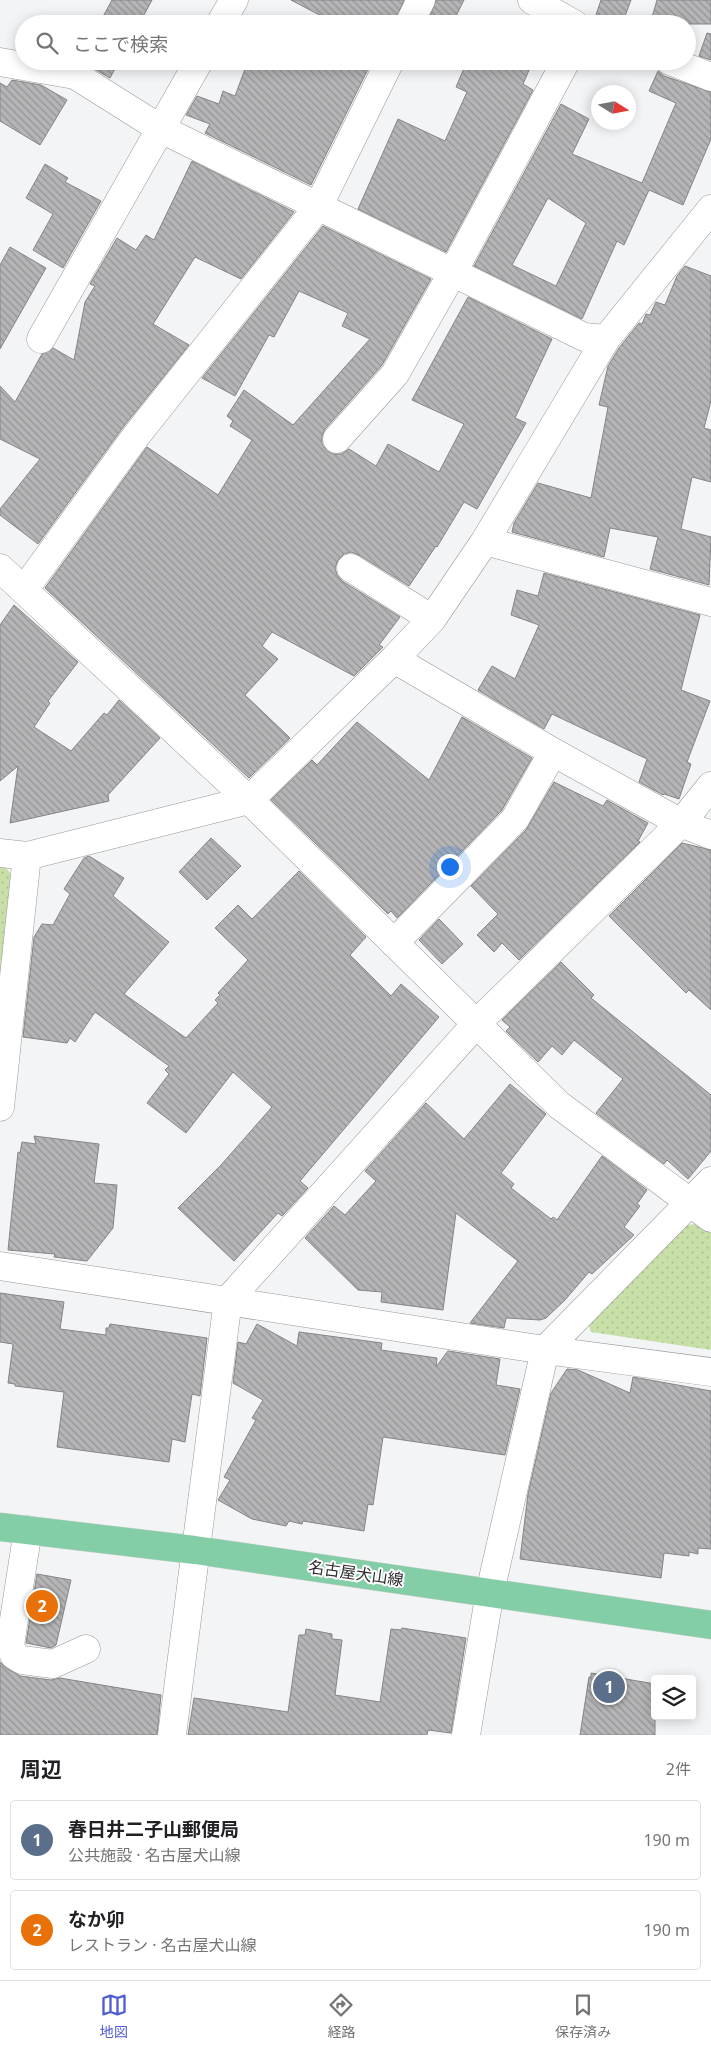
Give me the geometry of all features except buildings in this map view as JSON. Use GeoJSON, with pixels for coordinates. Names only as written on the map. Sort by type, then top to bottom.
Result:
{"type":"FeatureCollection","features":[{"type":"Feature","properties":{"kind":"main road","name":"名古屋犬山線"},"geometry":{"type":"LineString","coordinates":[[0,1527],[195,1550],[711,1625]]}},
{"type":"Feature","properties":{"kind":"street"},"geometry":{"type":"LineString","coordinates":[[225,15],[234,0]]}},
{"type":"Feature","properties":{"kind":"street"},"geometry":{"type":"LineString","coordinates":[[414,15],[421,0]]}},
{"type":"Feature","properties":{"kind":"street"},"geometry":{"type":"LineString","coordinates":[[532,0],[558,15]]}},
{"type":"Feature","properties":{"kind":"street"},"geometry":{"type":"LineString","coordinates":[[0,62],[15,65]]}},
{"type":"Feature","properties":{"kind":"street"},"geometry":{"type":"LineString","coordinates":[[47,70],[76,75],[160,129],[584,337],[606,339]]}},
{"type":"Feature","properties":{"kind":"street"},"geometry":{"type":"LineString","coordinates":[[41,338],[194,70]]}},
{"type":"Feature","properties":{"kind":"street"},"geometry":{"type":"LineString","coordinates":[[24,590],[136,436],[318,207],[386,70]]}},
{"type":"Feature","properties":{"kind":"street"},"geometry":{"type":"LineString","coordinates":[[337,439],[395,374],[453,272],[561,70]]}},
{"type":"Feature","properties":{"kind":"street"},"geometry":{"type":"LineString","coordinates":[[693,70],[711,77]]}},
{"type":"Feature","properties":{"kind":"street"},"geometry":{"type":"LineString","coordinates":[[0,853],[27,856],[249,800],[394,659],[432,619],[485,541],[606,339],[709,216]]}},
{"type":"Feature","properties":{"kind":"street"},"geometry":{"type":"LineString","coordinates":[[485,541],[711,602]]}},
{"type":"Feature","properties":{"kind":"street"},"geometry":{"type":"LineString","coordinates":[[0,568],[249,800],[559,1106],[701,1210]]}},
{"type":"Feature","properties":{"kind":"street"},"geometry":{"type":"LineString","coordinates":[[351,568],[432,619]]}},
{"type":"Feature","properties":{"kind":"street"},"geometry":{"type":"LineString","coordinates":[[394,659],[552,752],[681,823],[711,835]]}},
{"type":"Feature","properties":{"kind":"street"},"geometry":{"type":"LineString","coordinates":[[394,943],[515,819],[552,752]]}},
{"type":"Feature","properties":{"kind":"street"},"geometry":{"type":"LineString","coordinates":[[172,1735],[228,1300],[476,1024],[681,823],[711,786]]}},
{"type":"Feature","properties":{"kind":"street"},"geometry":{"type":"LineString","coordinates":[[0,1107],[27,856]]}},
{"type":"Feature","properties":{"kind":"street"},"geometry":{"type":"LineString","coordinates":[[466,1735],[490,1592],[545,1350],[701,1210],[711,1181]]}},
{"type":"Feature","properties":{"kind":"street"},"geometry":{"type":"LineString","coordinates":[[0,1266],[545,1350],[711,1372]]}},
{"type":"Feature","properties":{"kind":"street"},"geometry":{"type":"LineString","coordinates":[[28,1530],[10,1645],[14,1655],[22,1660],[53,1664],[86,1649]]}},
{"type":"Feature","properties":{"kind":"green space"},"geometry":{"type":"Polygon","coordinates":[[[0,864],[4,865],[13,877],[0,998],[0,864]]]}},
{"type":"Feature","properties":{"kind":"green space"},"geometry":{"type":"Polygon","coordinates":[[[698,1224],[711,1233],[711,1350],[591,1332],[587,1321],[685,1225],[698,1224]]]}},
{"type":"Feature","properties":{"kind":"place","name":"なか卯"},"geometry":{"type":"Point","coordinates":[42,1606]}},
{"type":"Feature","properties":{"kind":"place","name":"春日井二子山郵便局"},"geometry":{"type":"Point","coordinates":[609,1687]}}]}
